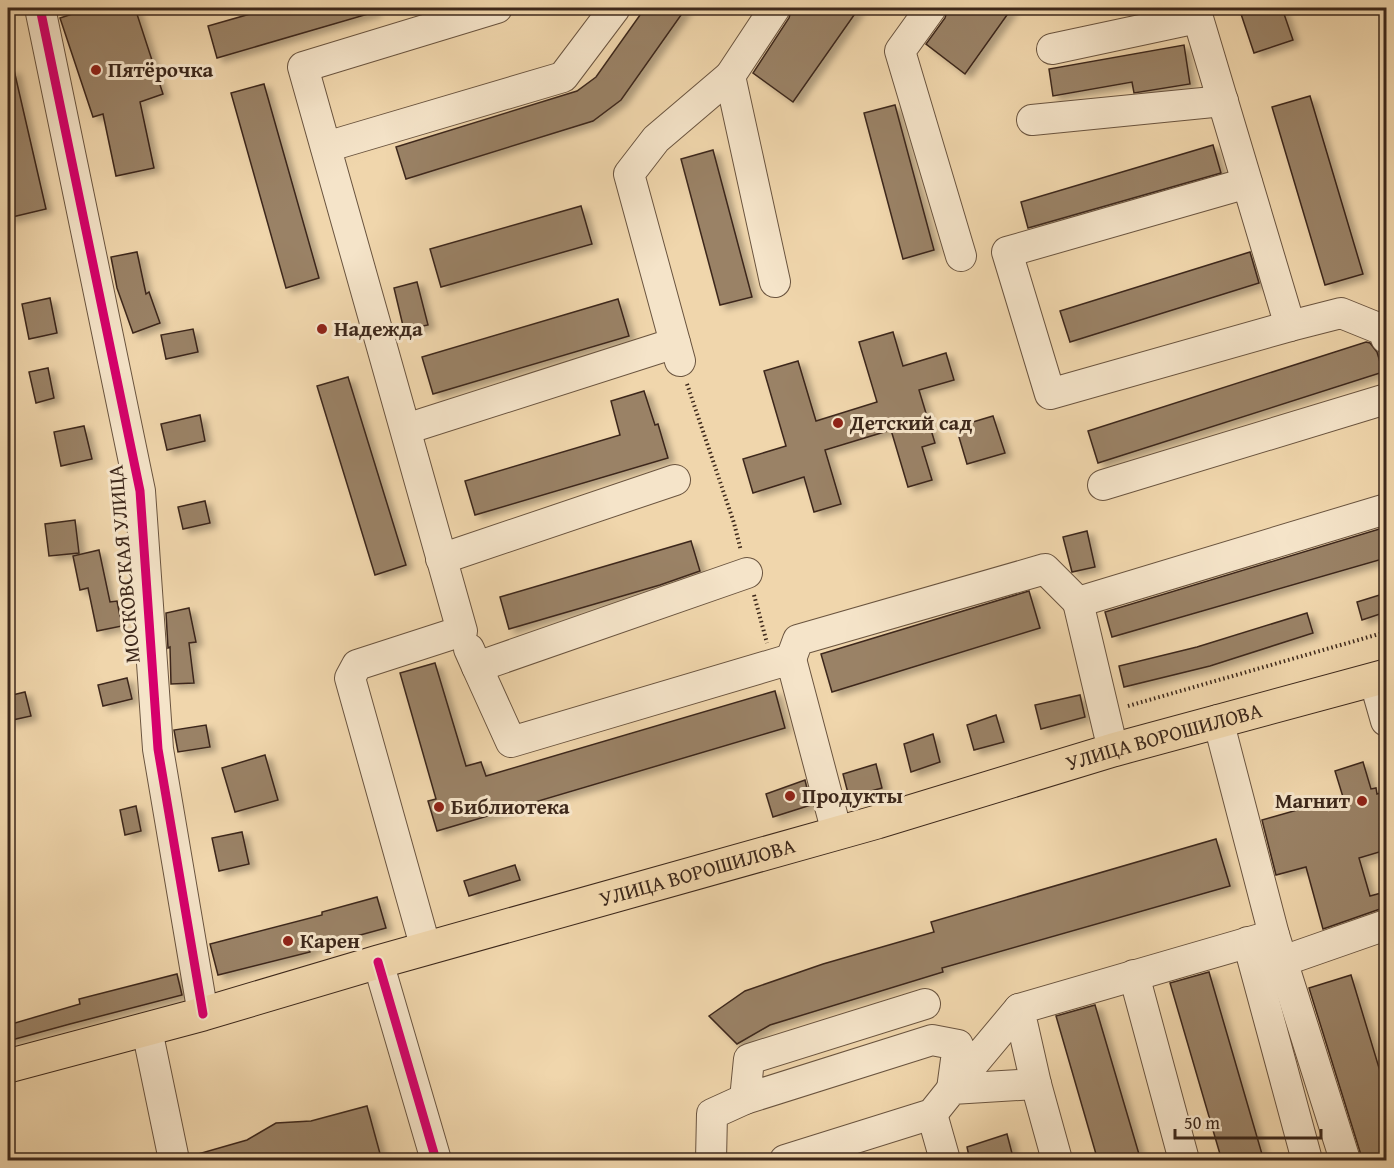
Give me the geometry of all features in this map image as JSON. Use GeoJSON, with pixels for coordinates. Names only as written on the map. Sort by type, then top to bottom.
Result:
{"type":"FeatureCollection","features":[{"type":"Feature","properties":{"kind":"main road","name":"УЛИЦА ВОРОШИЛОВА"},"geometry":{"type":"LineString","coordinates":[[8,1066],[203,1014],[378,962],[837,833],[1218,720],[1380,678]]}},
{"type":"Feature","properties":{"kind":"street","name":"МОСКОВСКАЯ УЛИЦА"},"geometry":{"type":"LineString","coordinates":[[40,8],[140,491],[158,749],[203,1014]]}},
{"type":"Feature","properties":{"kind":"street"},"geometry":{"type":"LineString","coordinates":[[497,8],[303,68],[462,631],[511,742],[782,661],[798,640],[1045,569],[1078,602],[1113,750]]}},
{"type":"Feature","properties":{"kind":"street"},"geometry":{"type":"LineString","coordinates":[[326,147],[563,77],[615,8]]}},
{"type":"Feature","properties":{"kind":"street"},"geometry":{"type":"LineString","coordinates":[[406,429],[677,352],[629,174],[656,139],[730,76],[776,8]]}},
{"type":"Feature","properties":{"kind":"street"},"geometry":{"type":"LineString","coordinates":[[932,8],[900,51],[961,256]]}},
{"type":"Feature","properties":{"kind":"street"},"geometry":{"type":"LineString","coordinates":[[1052,49],[1196,13],[1290,326]]}},
{"type":"Feature","properties":{"kind":"street"},"geometry":{"type":"LineString","coordinates":[[730,76],[776,282]]}},
{"type":"Feature","properties":{"kind":"street"},"geometry":{"type":"LineString","coordinates":[[1032,120],[1223,102]]}},
{"type":"Feature","properties":{"kind":"street"},"geometry":{"type":"LineString","coordinates":[[1247,183],[1007,252],[1050,394],[1341,313],[1383,330],[1386,338]]}},
{"type":"Feature","properties":{"kind":"street"},"geometry":{"type":"LineString","coordinates":[[1103,485],[1386,399]]}},
{"type":"Feature","properties":{"kind":"street"},"geometry":{"type":"LineString","coordinates":[[441,559],[675,480]]}},
{"type":"Feature","properties":{"kind":"street"},"geometry":{"type":"LineString","coordinates":[[1078,602],[1386,509]]}},
{"type":"Feature","properties":{"kind":"street"},"geometry":{"type":"LineString","coordinates":[[477,667],[745,566]]}},
{"type":"Feature","properties":{"kind":"street"},"geometry":{"type":"LineString","coordinates":[[426,949],[350,678],[357,665],[462,631]]}},
{"type":"Feature","properties":{"kind":"street"},"geometry":{"type":"LineString","coordinates":[[782,661],[837,833]]}},
{"type":"Feature","properties":{"kind":"street"},"geometry":{"type":"LineString","coordinates":[[1380,678],[1386,721]]}},
{"type":"Feature","properties":{"kind":"street"},"geometry":{"type":"LineString","coordinates":[[1218,720],[1268,946],[1307,1161]]}},
{"type":"Feature","properties":{"kind":"street"},"geometry":{"type":"LineString","coordinates":[[785,1161],[932,1114],[1019,1009],[1134,975],[1268,946],[1386,925]]}},
{"type":"Feature","properties":{"kind":"street"},"geometry":{"type":"LineString","coordinates":[[1268,946],[1345,1161]]}},
{"type":"Feature","properties":{"kind":"street"},"geometry":{"type":"LineString","coordinates":[[378,962],[436,1161]]}},
{"type":"Feature","properties":{"kind":"street"},"geometry":{"type":"LineString","coordinates":[[1134,975],[1184,1161]]}},
{"type":"Feature","properties":{"kind":"street"},"geometry":{"type":"LineString","coordinates":[[745,1099],[749,1059],[925,1004]]}},
{"type":"Feature","properties":{"kind":"street"},"geometry":{"type":"LineString","coordinates":[[1019,1009],[1057,1161]]}},
{"type":"Feature","properties":{"kind":"street"},"geometry":{"type":"LineString","coordinates":[[147,1029],[174,1161]]}},
{"type":"Feature","properties":{"kind":"street"},"geometry":{"type":"LineString","coordinates":[[711,1161],[712,1114],[745,1099],[932,1040],[958,1045],[952,1089]]}},
{"type":"Feature","properties":{"kind":"street"},"geometry":{"type":"LineString","coordinates":[[952,1089],[1036,1084]]}},
{"type":"Feature","properties":{"kind":"street"},"geometry":{"type":"LineString","coordinates":[[932,1114],[945,1161]]}},
{"type":"Feature","properties":{"kind":"path"},"geometry":{"type":"LineString","coordinates":[[677,352],[734,523],[745,566],[782,661]]}},
{"type":"Feature","properties":{"kind":"path"},"geometry":{"type":"LineString","coordinates":[[1105,712],[1386,632]]}},
{"type":"Feature","properties":{"kind":"building"},"geometry":{"type":"Polygon","coordinates":[[[91,8],[135,8],[163,94],[140,102],[154,168],[116,176],[103,114],[93,117],[60,18],[91,8]]]}},
{"type":"Feature","properties":{"kind":"building"},"geometry":{"type":"Polygon","coordinates":[[[271,8],[375,8],[375,12],[217,58],[208,26],[271,8]]]}},
{"type":"Feature","properties":{"kind":"building"},"geometry":{"type":"Polygon","coordinates":[[[645,8],[686,8],[621,100],[593,121],[406,179],[396,147],[577,91],[596,77],[645,8]]]}},
{"type":"Feature","properties":{"kind":"building"},"geometry":{"type":"Polygon","coordinates":[[[792,8],[859,8],[793,102],[753,73],[789,18],[792,8]]]}},
{"type":"Feature","properties":{"kind":"building"},"geometry":{"type":"Polygon","coordinates":[[[948,8],[1012,8],[965,74],[926,44],[945,18],[948,8]]]}},
{"type":"Feature","properties":{"kind":"building"},"geometry":{"type":"Polygon","coordinates":[[[1239,8],[1282,8],[1293,40],[1254,53],[1239,8]]]}},
{"type":"Feature","properties":{"kind":"building"},"geometry":{"type":"Polygon","coordinates":[[[1184,45],[1190,84],[1134,93],[1132,82],[1053,96],[1049,69],[1184,45]]]}},
{"type":"Feature","properties":{"kind":"building"},"geometry":{"type":"Polygon","coordinates":[[[14,70],[46,209],[8,218],[8,71],[14,70]]]}},
{"type":"Feature","properties":{"kind":"building"},"geometry":{"type":"Polygon","coordinates":[[[264,84],[319,278],[286,288],[231,93],[264,84]]]}},
{"type":"Feature","properties":{"kind":"building"},"geometry":{"type":"Polygon","coordinates":[[[1310,96],[1363,274],[1325,285],[1272,107],[1310,96]]]}},
{"type":"Feature","properties":{"kind":"building"},"geometry":{"type":"Polygon","coordinates":[[[895,105],[934,250],[903,259],[864,113],[895,105]]]}},
{"type":"Feature","properties":{"kind":"building"},"geometry":{"type":"Polygon","coordinates":[[[1213,145],[1221,173],[1028,228],[1021,202],[1213,145]]]}},
{"type":"Feature","properties":{"kind":"building"},"geometry":{"type":"Polygon","coordinates":[[[713,150],[752,297],[720,305],[681,159],[713,150]]]}},
{"type":"Feature","properties":{"kind":"building"},"geometry":{"type":"Polygon","coordinates":[[[581,206],[592,244],[441,287],[430,249],[581,206]]]}},
{"type":"Feature","properties":{"kind":"building"},"geometry":{"type":"Polygon","coordinates":[[[137,252],[146,294],[149,292],[160,323],[133,333],[117,288],[111,257],[137,252]]]}},
{"type":"Feature","properties":{"kind":"building"},"geometry":{"type":"Polygon","coordinates":[[[1250,252],[1259,283],[1070,342],[1060,311],[1250,252]]]}},
{"type":"Feature","properties":{"kind":"building"},"geometry":{"type":"Polygon","coordinates":[[[417,282],[428,325],[404,330],[394,288],[417,282]]]}},
{"type":"Feature","properties":{"kind":"building"},"geometry":{"type":"Polygon","coordinates":[[[50,298],[57,333],[29,339],[22,304],[50,298]]]}},
{"type":"Feature","properties":{"kind":"building"},"geometry":{"type":"Polygon","coordinates":[[[618,299],[629,336],[433,394],[422,357],[618,299]]]}},
{"type":"Feature","properties":{"kind":"building"},"geometry":{"type":"Polygon","coordinates":[[[193,329],[198,352],[166,359],[161,335],[193,329]]]}},
{"type":"Feature","properties":{"kind":"building","name":"Детский сад"},"geometry":{"type":"Polygon","coordinates":[[[893,332],[903,366],[946,353],[954,380],[919,390],[935,443],[922,447],[932,480],[908,487],[891,430],[825,450],[841,504],[814,512],[804,477],[753,493],[743,459],[786,446],[764,371],[798,361],[816,421],[877,402],[859,342],[893,332]]]}},
{"type":"Feature","properties":{"kind":"building"},"geometry":{"type":"Polygon","coordinates":[[[1366,342],[1370,343],[1377,352],[1383,372],[1098,463],[1088,431],[1366,342]]]}},
{"type":"Feature","properties":{"kind":"building"},"geometry":{"type":"Polygon","coordinates":[[[48,368],[54,398],[36,403],[29,372],[48,368]]]}},
{"type":"Feature","properties":{"kind":"building"},"geometry":{"type":"Polygon","coordinates":[[[348,377],[406,565],[375,575],[317,386],[348,377]]]}},
{"type":"Feature","properties":{"kind":"building"},"geometry":{"type":"Polygon","coordinates":[[[644,391],[655,425],[658,424],[668,458],[475,515],[465,481],[620,435],[611,401],[644,391]]]}},
{"type":"Feature","properties":{"kind":"building"},"geometry":{"type":"Polygon","coordinates":[[[200,415],[205,441],[167,450],[161,424],[200,415]]]}},
{"type":"Feature","properties":{"kind":"building"},"geometry":{"type":"Polygon","coordinates":[[[993,416],[1005,453],[967,464],[956,427],[993,416]]]}},
{"type":"Feature","properties":{"kind":"building"},"geometry":{"type":"Polygon","coordinates":[[[84,426],[92,459],[61,466],[54,432],[84,426]]]}},
{"type":"Feature","properties":{"kind":"building"},"geometry":{"type":"Polygon","coordinates":[[[205,501],[210,523],[183,529],[178,507],[205,501]]]}},
{"type":"Feature","properties":{"kind":"building"},"geometry":{"type":"Polygon","coordinates":[[[75,520],[79,553],[49,556],[45,524],[75,520]]]}},
{"type":"Feature","properties":{"kind":"building"},"geometry":{"type":"Polygon","coordinates":[[[1386,527],[1386,558],[1112,637],[1105,612],[1386,527]]]}},
{"type":"Feature","properties":{"kind":"building"},"geometry":{"type":"Polygon","coordinates":[[[1087,531],[1095,567],[1072,572],[1063,537],[1087,531]]]}},
{"type":"Feature","properties":{"kind":"building"},"geometry":{"type":"Polygon","coordinates":[[[691,541],[700,571],[509,629],[500,597],[691,541]]]}},
{"type":"Feature","properties":{"kind":"building"},"geometry":{"type":"Polygon","coordinates":[[[99,550],[110,602],[117,601],[122,626],[97,631],[88,588],[80,590],[73,556],[99,550]]]}},
{"type":"Feature","properties":{"kind":"building"},"geometry":{"type":"Polygon","coordinates":[[[1029,591],[1040,628],[832,692],[821,654],[1029,591]]]}},
{"type":"Feature","properties":{"kind":"building"},"geometry":{"type":"Polygon","coordinates":[[[1386,593],[1386,612],[1362,620],[1357,602],[1386,593]]]}},
{"type":"Feature","properties":{"kind":"building"},"geometry":{"type":"Polygon","coordinates":[[[189,608],[196,642],[189,643],[194,683],[171,684],[166,613],[189,608]]]}},
{"type":"Feature","properties":{"kind":"building"},"geometry":{"type":"Polygon","coordinates":[[[1307,613],[1313,633],[1210,666],[1124,687],[1119,666],[1197,647],[1307,613]]]}},
{"type":"Feature","properties":{"kind":"building"},"geometry":{"type":"Polygon","coordinates":[[[435,663],[466,766],[481,762],[486,776],[775,691],[785,728],[437,831],[428,801],[436,799],[400,673],[435,663]]]}},
{"type":"Feature","properties":{"kind":"building"},"geometry":{"type":"Polygon","coordinates":[[[127,678],[132,699],[103,706],[98,685],[127,678]]]}},
{"type":"Feature","properties":{"kind":"building"},"geometry":{"type":"Polygon","coordinates":[[[25,692],[31,716],[8,721],[8,696],[25,692]]]}},
{"type":"Feature","properties":{"kind":"building"},"geometry":{"type":"Polygon","coordinates":[[[1080,695],[1085,717],[1041,729],[1035,705],[1080,695]]]}},
{"type":"Feature","properties":{"kind":"building"},"geometry":{"type":"Polygon","coordinates":[[[996,715],[1004,742],[974,750],[967,725],[996,715]]]}},
{"type":"Feature","properties":{"kind":"building"},"geometry":{"type":"Polygon","coordinates":[[[206,725],[210,747],[178,752],[174,730],[206,725]]]}},
{"type":"Feature","properties":{"kind":"building"},"geometry":{"type":"Polygon","coordinates":[[[933,734],[940,762],[911,772],[904,744],[933,734]]]}},
{"type":"Feature","properties":{"kind":"building"},"geometry":{"type":"Polygon","coordinates":[[[265,755],[278,800],[235,812],[222,768],[265,755]]]}},
{"type":"Feature","properties":{"kind":"building"},"geometry":{"type":"Polygon","coordinates":[[[1363,762],[1371,789],[1376,788],[1377,794],[1386,791],[1386,817],[1383,818],[1386,850],[1359,858],[1370,896],[1386,894],[1386,908],[1323,929],[1306,867],[1276,875],[1262,820],[1343,797],[1335,771],[1363,762]]]}},
{"type":"Feature","properties":{"kind":"building"},"geometry":{"type":"Polygon","coordinates":[[[876,764],[882,788],[849,797],[843,774],[876,764]]]}},
{"type":"Feature","properties":{"kind":"building"},"geometry":{"type":"Polygon","coordinates":[[[805,780],[811,805],[773,817],[766,794],[805,780]]]}},
{"type":"Feature","properties":{"kind":"building"},"geometry":{"type":"Polygon","coordinates":[[[136,806],[141,831],[125,835],[120,810],[136,806]]]}},
{"type":"Feature","properties":{"kind":"building"},"geometry":{"type":"Polygon","coordinates":[[[242,832],[249,864],[219,871],[212,838],[242,832]]]}},
{"type":"Feature","properties":{"kind":"building"},"geometry":{"type":"Polygon","coordinates":[[[1216,839],[1230,886],[942,968],[943,972],[770,1025],[737,1044],[709,1016],[745,991],[823,964],[934,932],[931,922],[1216,839]]]}},
{"type":"Feature","properties":{"kind":"building"},"geometry":{"type":"Polygon","coordinates":[[[515,865],[520,880],[469,896],[464,881],[515,865]]]}},
{"type":"Feature","properties":{"kind":"building"},"geometry":{"type":"Polygon","coordinates":[[[377,897],[386,928],[309,949],[310,952],[218,975],[210,944],[322,915],[322,912],[377,897]]]}},
{"type":"Feature","properties":{"kind":"building"},"geometry":{"type":"Polygon","coordinates":[[[1209,972],[1264,1161],[1222,1161],[1170,983],[1209,972]]]}},
{"type":"Feature","properties":{"kind":"building"},"geometry":{"type":"Polygon","coordinates":[[[177,974],[182,995],[8,1041],[8,1025],[80,1004],[79,999],[177,974]]]}},
{"type":"Feature","properties":{"kind":"building"},"geometry":{"type":"Polygon","coordinates":[[[1351,975],[1386,1091],[1386,1161],[1362,1161],[1309,988],[1351,975]]]}},
{"type":"Feature","properties":{"kind":"building"},"geometry":{"type":"Polygon","coordinates":[[[1095,1005],[1141,1161],[1098,1161],[1056,1016],[1095,1005]]]}},
{"type":"Feature","properties":{"kind":"building"},"geometry":{"type":"Polygon","coordinates":[[[367,1106],[382,1161],[191,1161],[191,1156],[247,1140],[276,1123],[311,1121],[367,1106]]]}},
{"type":"Feature","properties":{"kind":"building"},"geometry":{"type":"Polygon","coordinates":[[[1007,1134],[1014,1161],[970,1161],[967,1147],[1007,1134]]]}},
{"type":"Feature","properties":{"kind":"cycle path"},"geometry":{"type":"LineString","coordinates":[[40,8],[140,491],[158,749],[203,1014]]}},
{"type":"Feature","properties":{"kind":"cycle path"},"geometry":{"type":"LineString","coordinates":[[378,962],[436,1160]]}},
{"type":"Feature","properties":{"kind":"place","name":"Пятёрочка"},"geometry":{"type":"Point","coordinates":[96,70]}},
{"type":"Feature","properties":{"kind":"place","name":"Надежда"},"geometry":{"type":"Point","coordinates":[322,329]}},
{"type":"Feature","properties":{"kind":"place","name":"Детский сад"},"geometry":{"type":"Point","coordinates":[838,423]}},
{"type":"Feature","properties":{"kind":"place","name":"Продукты"},"geometry":{"type":"Point","coordinates":[790,796]}},
{"type":"Feature","properties":{"kind":"place","name":"Магнит"},"geometry":{"type":"Point","coordinates":[1362,801]}},
{"type":"Feature","properties":{"kind":"place","name":"Библиотека"},"geometry":{"type":"Point","coordinates":[439,807]}},
{"type":"Feature","properties":{"kind":"place","name":"Карен"},"geometry":{"type":"Point","coordinates":[288,941]}}]}
